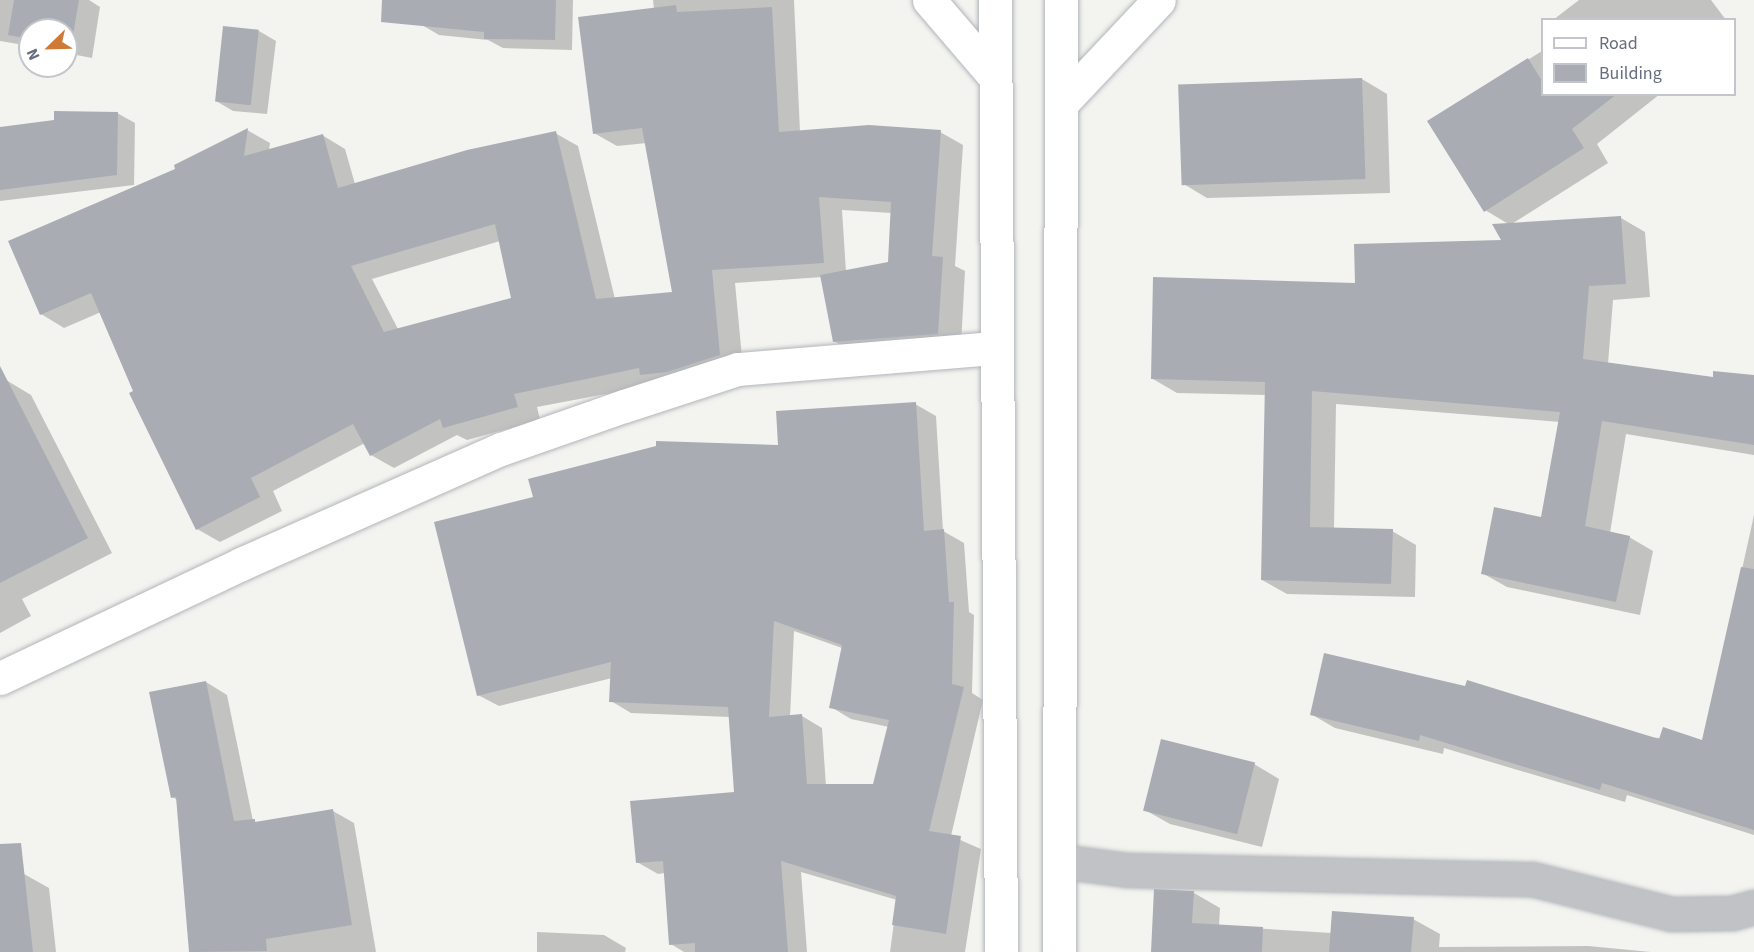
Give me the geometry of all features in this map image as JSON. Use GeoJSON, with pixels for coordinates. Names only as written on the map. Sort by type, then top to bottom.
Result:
{"type":"FeatureCollection","features":[{"type":"Feature","properties":{"kind":"main road"},"geometry":{"type":"LineString","coordinates":[[929,0],[995,77]]}},
{"type":"Feature","properties":{"kind":"main road"},"geometry":{"type":"LineString","coordinates":[[995,0],[995,348],[1001,952]]}},
{"type":"Feature","properties":{"kind":"main road"},"geometry":{"type":"LineString","coordinates":[[1059,952],[1061,0]]}},
{"type":"Feature","properties":{"kind":"main road"},"geometry":{"type":"LineString","coordinates":[[1062,103],[1160,0]]}},
{"type":"Feature","properties":{"kind":"main road"},"geometry":{"type":"LineString","coordinates":[[0,678],[240,564],[501,449],[634,403],[738,369],[775,364],[995,348]]}},
{"type":"Feature","properties":{"kind":"street"},"geometry":{"type":"LineString","coordinates":[[1059,861],[1127,870],[1532,879],[1671,914],[1732,913],[1754,907]]}},
{"type":"Feature","properties":{"kind":"building"},"geometry":{"type":"Polygon","coordinates":[[[14,0],[79,0],[76,18],[18,18],[18,37],[8,35],[14,0]]]}},
{"type":"Feature","properties":{"kind":"building"},"geometry":{"type":"Polygon","coordinates":[[[382,0],[556,0],[555,40],[484,39],[484,32],[381,22],[382,0]]]}},
{"type":"Feature","properties":{"kind":"building"},"geometry":{"type":"Polygon","coordinates":[[[676,5],[677,12],[772,7],[779,132],[869,125],[941,130],[932,256],[943,257],[938,334],[833,342],[820,275],[888,262],[891,202],[819,197],[824,263],[712,270],[720,355],[667,372],[640,375],[639,368],[514,394],[518,407],[443,428],[440,419],[370,456],[353,424],[251,478],[260,497],[196,530],[129,393],[133,391],[91,293],[40,315],[8,241],[175,169],[174,165],[248,128],[244,156],[323,134],[338,188],[467,150],[556,131],[596,299],[672,292],[642,128],[593,134],[578,17],[676,5]],[[495,224],[351,266],[384,332],[511,298],[495,224]]]}},
{"type":"Feature","properties":{"kind":"building"},"geometry":{"type":"Polygon","coordinates":[[[223,26],[259,30],[251,105],[215,102],[223,26]]]}},
{"type":"Feature","properties":{"kind":"building"},"geometry":{"type":"Polygon","coordinates":[[[1528,58],[1541,79],[1541,96],[1614,96],[1572,129],[1584,148],[1484,212],[1427,121],[1528,58]]]}},
{"type":"Feature","properties":{"kind":"building"},"geometry":{"type":"Polygon","coordinates":[[[1362,78],[1366,179],[1182,185],[1178,84],[1362,78]]]}},
{"type":"Feature","properties":{"kind":"building"},"geometry":{"type":"Polygon","coordinates":[[[54,111],[118,112],[117,175],[0,190],[0,127],[54,120],[54,111]]]}},
{"type":"Feature","properties":{"kind":"building"},"geometry":{"type":"Polygon","coordinates":[[[1621,216],[1626,284],[1589,286],[1583,359],[1713,377],[1713,371],[1754,375],[1754,445],[1602,421],[1585,526],[1630,536],[1616,602],[1481,574],[1494,507],[1541,517],[1560,412],[1312,391],[1310,527],[1393,529],[1391,584],[1261,580],[1265,382],[1151,379],[1153,277],[1355,283],[1354,244],[1501,240],[1492,224],[1621,216]]]}},
{"type":"Feature","properties":{"kind":"building"},"geometry":{"type":"Polygon","coordinates":[[[0,366],[88,538],[0,583],[0,366]]]}},
{"type":"Feature","properties":{"kind":"building"},"geometry":{"type":"Polygon","coordinates":[[[916,402],[924,531],[944,529],[949,602],[954,602],[952,684],[964,687],[929,831],[961,836],[946,934],[892,925],[896,896],[781,861],[788,952],[695,952],[695,943],[669,945],[663,861],[636,863],[630,801],[734,792],[728,707],[609,702],[611,662],[477,696],[434,522],[533,497],[528,479],[656,446],[656,441],[778,445],[776,411],[916,402]],[[774,621],[769,717],[802,714],[807,784],[873,784],[889,720],[829,708],[842,645],[774,621]]]}},
{"type":"Feature","properties":{"kind":"building"},"geometry":{"type":"Polygon","coordinates":[[[1741,567],[1754,569],[1754,830],[1602,783],[1600,790],[1420,735],[1419,741],[1310,715],[1324,653],[1465,686],[1467,680],[1659,739],[1663,727],[1702,740],[1741,567]]]}},
{"type":"Feature","properties":{"kind":"building"},"geometry":{"type":"Polygon","coordinates":[[[206,681],[234,821],[255,819],[255,822],[333,809],[352,925],[266,939],[267,951],[189,952],[176,797],[171,798],[149,692],[206,681]]]}},
{"type":"Feature","properties":{"kind":"building"},"geometry":{"type":"Polygon","coordinates":[[[1161,739],[1255,762],[1237,834],[1143,811],[1161,739]]]}},
{"type":"Feature","properties":{"kind":"building"},"geometry":{"type":"Polygon","coordinates":[[[21,843],[33,952],[0,952],[0,844],[21,843]]]}},
{"type":"Feature","properties":{"kind":"building"},"geometry":{"type":"Polygon","coordinates":[[[1154,889],[1194,891],[1192,923],[1263,927],[1262,952],[1151,952],[1154,889]]]}},
{"type":"Feature","properties":{"kind":"building"},"geometry":{"type":"Polygon","coordinates":[[[1332,911],[1414,917],[1411,952],[1329,952],[1332,911]]]}}]}
